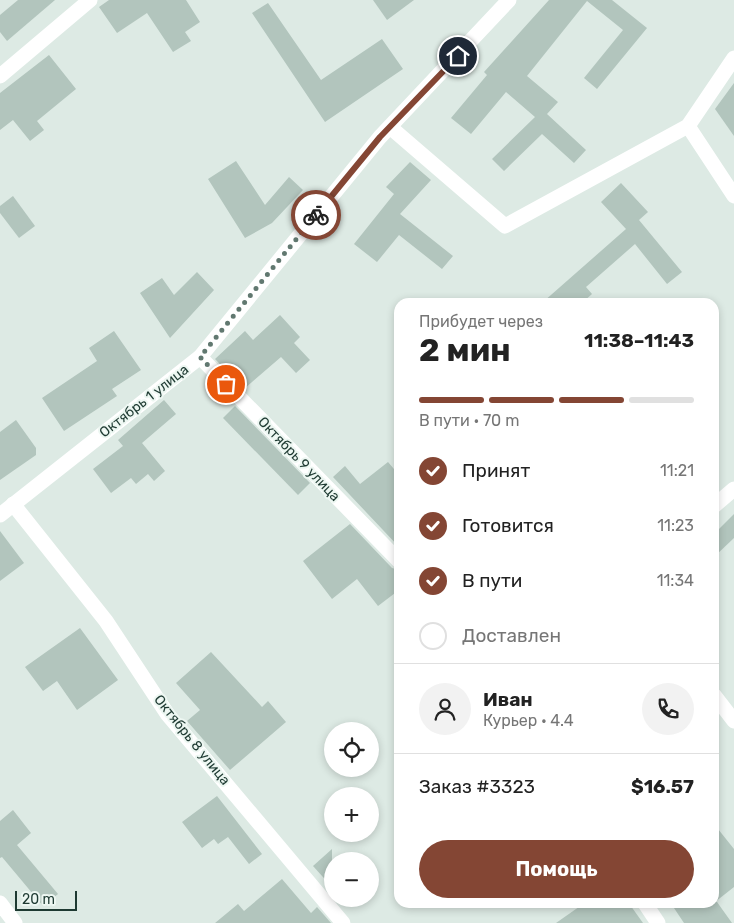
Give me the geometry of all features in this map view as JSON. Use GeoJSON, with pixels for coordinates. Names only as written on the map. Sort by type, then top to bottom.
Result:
{"type":"FeatureCollection","features":[{"type":"Feature","properties":{"kind":"street"},"geometry":{"type":"LineString","coordinates":[[0,76],[90,0]]}},
{"type":"Feature","properties":{"kind":"street","name":"Октябрь 1 улица"},"geometry":{"type":"LineString","coordinates":[[0,515],[200,357],[390,127],[509,0]]}},
{"type":"Feature","properties":{"kind":"street"},"geometry":{"type":"LineString","coordinates":[[390,127],[505,226],[688,126],[734,58]]}},
{"type":"Feature","properties":{"kind":"street"},"geometry":{"type":"LineString","coordinates":[[688,126],[734,196]]}},
{"type":"Feature","properties":{"kind":"street","name":"Октябрь 9 улица"},"geometry":{"type":"LineString","coordinates":[[200,357],[394,556]]}},
{"type":"Feature","properties":{"kind":"street"},"geometry":{"type":"LineString","coordinates":[[719,502],[734,489]]}},
{"type":"Feature","properties":{"kind":"street","name":"Октябрь 8 улица"},"geometry":{"type":"LineString","coordinates":[[13,504],[106,621],[168,715],[343,923]]}},
{"type":"Feature","properties":{"kind":"street"},"geometry":{"type":"LineString","coordinates":[[719,702],[734,721]]}},
{"type":"Feature","properties":{"kind":"street"},"geometry":{"type":"LineString","coordinates":[[0,903],[15,923]]}},
{"type":"Feature","properties":{"kind":"street"},"geometry":{"type":"LineString","coordinates":[[648,908],[658,923]]}},
{"type":"Feature","properties":{"kind":"building"},"geometry":{"type":"Polygon","coordinates":[[[18,0],[55,0],[7,41],[0,32],[0,15],[18,0]]]}},
{"type":"Feature","properties":{"kind":"building"},"geometry":{"type":"Polygon","coordinates":[[[109,0],[186,0],[200,22],[185,32],[191,41],[173,52],[147,13],[117,33],[99,7],[109,0]]]}},
{"type":"Feature","properties":{"kind":"building"},"geometry":{"type":"Polygon","coordinates":[[[373,0],[414,0],[387,20],[373,0]]]}},
{"type":"Feature","properties":{"kind":"building"},"geometry":{"type":"Polygon","coordinates":[[[549,0],[612,0],[647,28],[597,89],[584,78],[623,30],[587,1],[527,76],[558,102],[547,114],[586,150],[574,163],[542,134],[504,171],[492,159],[535,117],[506,92],[471,134],[451,118],[487,75],[484,72],[549,0]]]}},
{"type":"Feature","properties":{"kind":"building"},"geometry":{"type":"Polygon","coordinates":[[[268,3],[321,80],[382,39],[403,69],[325,122],[252,13],[268,3]]]}},
{"type":"Feature","properties":{"kind":"building"},"geometry":{"type":"Polygon","coordinates":[[[49,55],[76,89],[37,121],[44,130],[30,141],[13,120],[0,130],[0,93],[49,55]]]}},
{"type":"Feature","properties":{"kind":"building"},"geometry":{"type":"Polygon","coordinates":[[[734,83],[734,136],[715,109],[734,83]]]}},
{"type":"Feature","properties":{"kind":"building"},"geometry":{"type":"Polygon","coordinates":[[[236,161],[265,205],[289,177],[303,190],[272,223],[245,238],[208,179],[236,161]]]}},
{"type":"Feature","properties":{"kind":"building"},"geometry":{"type":"Polygon","coordinates":[[[410,162],[431,180],[400,214],[453,256],[442,269],[399,235],[377,262],[354,244],[394,194],[386,187],[410,162]]]}},
{"type":"Feature","properties":{"kind":"building"},"geometry":{"type":"Polygon","coordinates":[[[621,183],[648,212],[639,220],[682,272],[667,284],[635,244],[586,287],[592,294],[588,298],[548,298],[626,229],[601,202],[621,183]]]}},
{"type":"Feature","properties":{"kind":"building"},"geometry":{"type":"Polygon","coordinates":[[[13,196],[35,226],[19,238],[0,213],[0,206],[13,196]]]}},
{"type":"Feature","properties":{"kind":"building"},"geometry":{"type":"Polygon","coordinates":[[[197,272],[214,290],[170,338],[140,293],[162,278],[174,295],[197,272]]]}},
{"type":"Feature","properties":{"kind":"building"},"geometry":{"type":"Polygon","coordinates":[[[280,315],[300,337],[294,343],[310,360],[296,373],[281,357],[244,389],[215,359],[245,331],[253,340],[280,315]]]}},
{"type":"Feature","properties":{"kind":"building"},"geometry":{"type":"Polygon","coordinates":[[[114,331],[141,370],[112,389],[117,396],[64,431],[42,398],[97,361],[89,348],[114,331]]]}},
{"type":"Feature","properties":{"kind":"building"},"geometry":{"type":"Polygon","coordinates":[[[164,400],[176,414],[142,443],[165,471],[154,481],[148,474],[136,484],[131,478],[111,493],[93,469],[123,446],[118,440],[164,400]]]}},
{"type":"Feature","properties":{"kind":"building"},"geometry":{"type":"Polygon","coordinates":[[[235,406],[310,483],[298,495],[223,418],[235,406]]]}},
{"type":"Feature","properties":{"kind":"building"},"geometry":{"type":"Polygon","coordinates":[[[16,420],[36,448],[36,455],[0,480],[0,432],[16,420]]]}},
{"type":"Feature","properties":{"kind":"building"},"geometry":{"type":"Polygon","coordinates":[[[388,462],[394,469],[394,542],[333,477],[345,466],[360,484],[388,462]]]}},
{"type":"Feature","properties":{"kind":"building"},"geometry":{"type":"Polygon","coordinates":[[[734,514],[734,538],[719,552],[719,529],[734,514]]]}},
{"type":"Feature","properties":{"kind":"building"},"geometry":{"type":"Polygon","coordinates":[[[350,524],[394,569],[394,594],[378,606],[357,579],[332,599],[303,561],[350,524]]]}},
{"type":"Feature","properties":{"kind":"building"},"geometry":{"type":"Polygon","coordinates":[[[0,531],[24,563],[0,581],[0,531]]]}},
{"type":"Feature","properties":{"kind":"building"},"geometry":{"type":"Polygon","coordinates":[[[80,628],[118,680],[77,710],[57,681],[43,691],[25,667],[80,628]]]}},
{"type":"Feature","properties":{"kind":"building"},"geometry":{"type":"Polygon","coordinates":[[[211,652],[262,707],[268,701],[286,722],[230,770],[187,721],[200,710],[176,683],[211,652]]]}},
{"type":"Feature","properties":{"kind":"building"},"geometry":{"type":"Polygon","coordinates":[[[217,796],[262,854],[249,864],[228,837],[218,844],[214,839],[202,848],[182,822],[217,796]]]}},
{"type":"Feature","properties":{"kind":"building"},"geometry":{"type":"Polygon","coordinates":[[[13,810],[31,833],[17,845],[58,894],[43,906],[2,857],[0,858],[0,821],[13,810]]]}},
{"type":"Feature","properties":{"kind":"building"},"geometry":{"type":"Polygon","coordinates":[[[719,830],[734,849],[734,887],[719,899],[719,830]]]}},
{"type":"Feature","properties":{"kind":"building"},"geometry":{"type":"Polygon","coordinates":[[[324,856],[324,878],[313,866],[324,856]]]}},
{"type":"Feature","properties":{"kind":"building"},"geometry":{"type":"Polygon","coordinates":[[[282,879],[311,913],[317,907],[331,923],[215,923],[238,904],[244,911],[282,879]]]}},
{"type":"Feature","properties":{"kind":"building"},"geometry":{"type":"Polygon","coordinates":[[[719,905],[732,923],[684,923],[674,908],[719,908],[719,905]]]}},
{"type":"Feature","properties":{"kind":"building"},"geometry":{"type":"Polygon","coordinates":[[[577,908],[632,908],[643,923],[556,923],[577,908]]]}},
{"type":"Feature","properties":{"kind":"way so far"},"geometry":{"type":"LineString","coordinates":[[226,384],[200,357],[316,215]]}},
{"type":"Feature","properties":{"kind":"route"},"geometry":{"type":"LineString","coordinates":[[316,215],[380,137],[458,56]]}}]}
